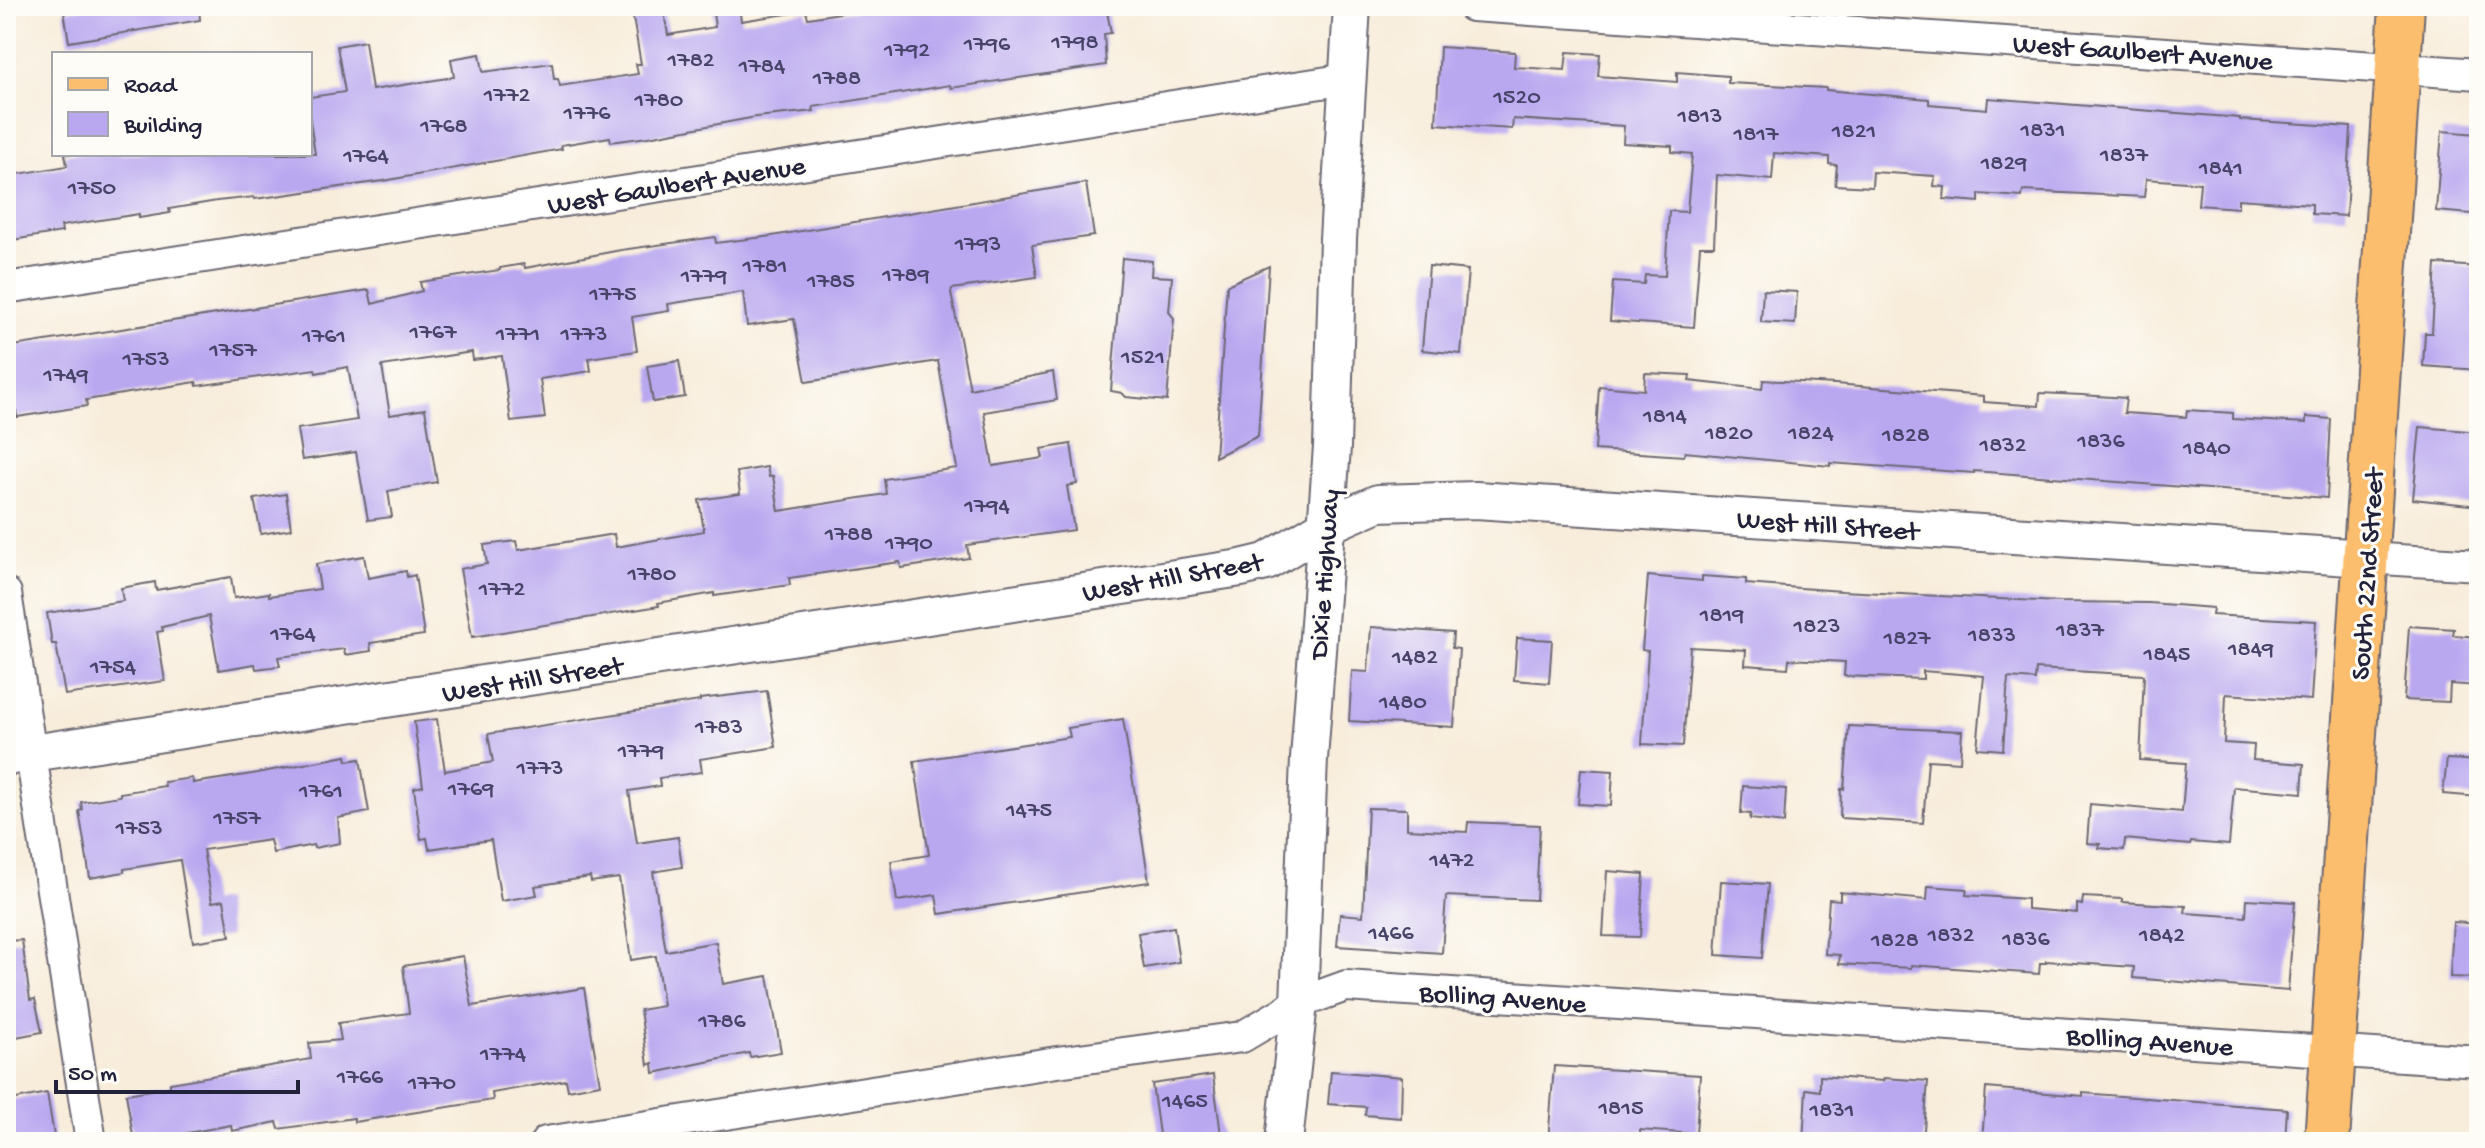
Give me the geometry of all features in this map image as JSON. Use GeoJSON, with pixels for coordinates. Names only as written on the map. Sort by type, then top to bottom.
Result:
{"type":"FeatureCollection","features":[{"type":"Feature","properties":{"kind":"main road","name":"South 22nd Street"},"geometry":{"type":"LineString","coordinates":[[2327,1142],[2402,6]]}},
{"type":"Feature","properties":{"kind":"street","name":"Dixie Highway"},"geometry":{"type":"LineString","coordinates":[[1284,1142],[1299,1003],[1309,759],[1332,447],[1338,239],[1352,6]]}},
{"type":"Feature","properties":{"kind":"street","name":"West Gaulbert Avenue"},"geometry":{"type":"LineString","coordinates":[[1472,6],[2479,74]]}},
{"type":"Feature","properties":{"kind":"street","name":"West Gaulbert Avenue"},"geometry":{"type":"LineString","coordinates":[[6,288],[1347,79]]}},
{"type":"Feature","properties":{"kind":"street","name":"West Hill Street"},"geometry":{"type":"LineString","coordinates":[[18,756],[1241,568],[1266,562],[1326,526],[1378,503],[1476,500],[2479,565]]}},
{"type":"Feature","properties":{"kind":"street"},"geometry":{"type":"LineString","coordinates":[[6,593],[18,756],[91,1142]]}},
{"type":"Feature","properties":{"kind":"street","name":"Bolling Avenue"},"geometry":{"type":"LineString","coordinates":[[546,1142],[1057,1062],[1242,1037],[1299,1003],[1346,986],[2479,1061]]}},
{"type":"Feature","properties":{"kind":"building"},"geometry":{"type":"Polygon","coordinates":[[[98,6],[199,6],[200,20],[69,42],[64,11],[98,6]]]}},
{"type":"Feature","properties":{"kind":"building"},"geometry":{"type":"Polygon","coordinates":[[[631,6],[663,6],[668,35],[715,27],[712,6],[739,6],[741,21],[806,11],[808,18],[883,6],[1106,6],[1111,33],[1104,34],[1106,65],[951,88],[950,85],[813,107],[814,111],[756,117],[648,137],[611,142],[610,137],[561,145],[562,149],[383,181],[254,199],[217,201],[169,209],[170,213],[139,218],[139,214],[61,226],[62,232],[6,241],[6,176],[67,166],[65,156],[312,156],[315,154],[312,97],[345,92],[337,46],[365,41],[372,90],[454,77],[451,59],[480,54],[483,72],[552,63],[554,79],[558,79],[560,86],[638,74],[636,64],[641,64],[631,6]]]}},
{"type":"Feature","properties":{"kind":"building"},"geometry":{"type":"Polygon","coordinates":[[[1440,47],[1515,52],[1514,67],[1565,70],[1567,52],[1600,54],[1598,76],[1677,82],[1677,72],[1728,76],[1728,83],[1826,88],[1929,99],[1929,104],[1987,109],[1988,98],[2351,127],[2346,216],[2312,214],[2312,204],[2238,199],[2238,208],[2198,205],[2200,183],[2146,179],[2144,197],[2023,191],[2022,197],[1979,194],[1979,202],[1944,199],[1945,187],[1934,186],[1935,176],[1873,172],[1872,187],[1835,185],[1837,165],[1829,164],[1829,157],[1774,153],[1772,180],[1717,175],[1714,246],[1700,246],[1694,327],[1610,321],[1613,282],[1644,284],[1645,275],[1665,276],[1669,211],[1687,212],[1692,154],[1672,152],[1672,146],[1623,143],[1624,126],[1513,119],[1512,129],[1436,124],[1440,47]]]}},
{"type":"Feature","properties":{"kind":"building"},"geometry":{"type":"Polygon","coordinates":[[[2442,131],[2477,134],[2472,214],[2436,211],[2442,131]]]}},
{"type":"Feature","properties":{"kind":"building"},"geometry":{"type":"Polygon","coordinates":[[[1086,183],[1094,236],[1032,245],[1037,277],[952,289],[970,389],[1053,372],[1057,400],[984,412],[993,466],[1043,458],[1041,449],[1071,444],[1077,484],[1067,486],[1074,530],[967,545],[969,558],[901,568],[900,562],[789,578],[790,585],[714,596],[714,593],[658,603],[659,606],[472,637],[460,569],[487,564],[484,545],[516,541],[518,550],[614,534],[616,547],[704,531],[699,500],[740,494],[737,472],[767,467],[769,477],[773,476],[779,511],[886,494],[884,479],[957,468],[938,361],[806,382],[794,319],[747,326],[743,292],[668,304],[669,311],[632,317],[637,351],[589,358],[591,371],[540,379],[545,418],[511,422],[502,356],[473,360],[472,352],[382,366],[390,415],[425,409],[437,482],[388,491],[392,517],[368,520],[356,452],[302,460],[297,429],[357,420],[348,367],[197,386],[196,382],[86,400],[87,406],[17,417],[7,347],[369,290],[372,304],[422,291],[420,282],[500,268],[524,264],[525,268],[715,237],[716,243],[772,236],[1086,183]]]}},
{"type":"Feature","properties":{"kind":"building"},"geometry":{"type":"Polygon","coordinates":[[[1122,258],[1152,261],[1151,276],[1172,277],[1169,312],[1174,318],[1167,401],[1126,397],[1111,391],[1122,258]]]}},
{"type":"Feature","properties":{"kind":"building"},"geometry":{"type":"Polygon","coordinates":[[[2436,264],[2479,267],[2479,370],[2423,366],[2425,333],[2432,333],[2436,264]]]}},
{"type":"Feature","properties":{"kind":"building"},"geometry":{"type":"Polygon","coordinates":[[[1269,266],[1258,436],[1215,457],[1227,285],[1269,266]]]}},
{"type":"Feature","properties":{"kind":"building"},"geometry":{"type":"Polygon","coordinates":[[[1429,266],[1468,270],[1461,354],[1422,350],[1429,266]]]}},
{"type":"Feature","properties":{"kind":"building"},"geometry":{"type":"Polygon","coordinates":[[[1763,290],[1797,292],[1795,324],[1761,322],[1763,290]]]}},
{"type":"Feature","properties":{"kind":"building"},"geometry":{"type":"Polygon","coordinates":[[[679,361],[685,397],[653,402],[647,366],[679,361]]]}},
{"type":"Feature","properties":{"kind":"building"},"geometry":{"type":"Polygon","coordinates":[[[1645,373],[1690,375],[1689,381],[1762,389],[1763,380],[1835,384],[1984,396],[1984,402],[2039,406],[2040,393],[2082,395],[2126,398],[2124,413],[2186,417],[2187,410],[2233,413],[2233,419],[2306,423],[2306,417],[2331,419],[2327,498],[1974,471],[1830,463],[1830,466],[1685,452],[1684,456],[1595,450],[1599,386],[1644,390],[1645,373]]]}},
{"type":"Feature","properties":{"kind":"building"},"geometry":{"type":"Polygon","coordinates":[[[2420,427],[2479,432],[2479,506],[2413,499],[2420,427]]]}},
{"type":"Feature","properties":{"kind":"building"},"geometry":{"type":"Polygon","coordinates":[[[286,494],[291,529],[261,534],[254,499],[286,494]]]}},
{"type":"Feature","properties":{"kind":"building"},"geometry":{"type":"Polygon","coordinates":[[[364,556],[368,578],[406,571],[407,577],[415,575],[424,635],[370,643],[371,651],[345,655],[344,649],[278,657],[280,666],[256,669],[255,664],[219,670],[209,616],[162,627],[163,631],[157,632],[165,681],[65,695],[47,613],[123,601],[121,588],[155,582],[156,590],[231,577],[234,598],[320,589],[316,564],[364,556]]]}},
{"type":"Feature","properties":{"kind":"building"},"geometry":{"type":"Polygon","coordinates":[[[1648,576],[1702,581],[1702,576],[1746,579],[1746,584],[1842,591],[2060,602],[2149,603],[2213,608],[2212,615],[2316,621],[2311,700],[2226,694],[2224,743],[2254,745],[2253,760],[2304,764],[2302,793],[2234,787],[2229,845],[2125,839],[2124,850],[2099,848],[2100,844],[2087,843],[2090,804],[2182,812],[2186,763],[2140,760],[2144,675],[2036,669],[2035,680],[2008,678],[2003,750],[1977,748],[1984,676],[1923,671],[1923,679],[1844,676],[1845,662],[1789,659],[1788,668],[1745,665],[1746,650],[1690,647],[1683,746],[1642,744],[1648,651],[1642,650],[1648,576]]]}},
{"type":"Feature","properties":{"kind":"building"},"geometry":{"type":"Polygon","coordinates":[[[2409,626],[2454,629],[2453,635],[2479,637],[2479,686],[2450,684],[2449,702],[2404,700],[2409,626]]]}},
{"type":"Feature","properties":{"kind":"building"},"geometry":{"type":"Polygon","coordinates":[[[1371,627],[1453,633],[1452,648],[1459,649],[1454,727],[1349,721],[1352,671],[1368,672],[1371,627]]]}},
{"type":"Feature","properties":{"kind":"building"},"geometry":{"type":"Polygon","coordinates":[[[1517,638],[1552,640],[1549,683],[1514,680],[1517,638]]]}},
{"type":"Feature","properties":{"kind":"building"},"geometry":{"type":"Polygon","coordinates":[[[767,691],[776,747],[700,759],[702,772],[659,778],[660,786],[629,791],[637,843],[678,837],[682,867],[653,872],[666,951],[716,942],[723,984],[768,976],[781,1052],[750,1057],[749,1053],[654,1073],[653,1063],[648,1065],[640,1010],[663,1006],[656,956],[631,960],[619,878],[591,882],[590,877],[535,886],[537,895],[501,901],[491,840],[429,849],[427,838],[421,839],[414,788],[423,786],[414,722],[437,719],[445,771],[493,762],[488,734],[767,691]]]}},
{"type":"Feature","properties":{"kind":"building"},"geometry":{"type":"Polygon","coordinates":[[[1123,719],[1149,882],[939,914],[936,895],[897,901],[891,861],[929,855],[914,761],[1070,737],[1068,728],[1123,719]]]}},
{"type":"Feature","properties":{"kind":"building"},"geometry":{"type":"Polygon","coordinates":[[[1849,726],[1962,731],[1960,762],[1928,760],[1923,823],[1840,818],[1849,726]]]}},
{"type":"Feature","properties":{"kind":"building"},"geometry":{"type":"Polygon","coordinates":[[[346,756],[347,761],[360,759],[369,812],[338,818],[340,843],[273,853],[270,840],[203,850],[212,902],[224,900],[230,936],[193,942],[180,860],[90,878],[79,811],[82,810],[81,802],[165,786],[164,782],[192,778],[193,783],[346,756]]]}},
{"type":"Feature","properties":{"kind":"building"},"geometry":{"type":"Polygon","coordinates":[[[2447,759],[2479,761],[2479,797],[2443,794],[2447,759]]]}},
{"type":"Feature","properties":{"kind":"building"},"geometry":{"type":"Polygon","coordinates":[[[1581,769],[1613,771],[1611,806],[1578,804],[1581,769]]]}},
{"type":"Feature","properties":{"kind":"building"},"geometry":{"type":"Polygon","coordinates":[[[1743,786],[1786,789],[1784,823],[1750,819],[1751,814],[1741,813],[1743,786]]]}},
{"type":"Feature","properties":{"kind":"building"},"geometry":{"type":"Polygon","coordinates":[[[1368,808],[1407,809],[1407,829],[1467,832],[1468,822],[1540,825],[1536,900],[1446,896],[1442,953],[1337,946],[1340,914],[1363,916],[1368,808]]]}},
{"type":"Feature","properties":{"kind":"building"},"geometry":{"type":"Polygon","coordinates":[[[1607,871],[1644,874],[1640,937],[1603,936],[1607,871]]]}},
{"type":"Feature","properties":{"kind":"building"},"geometry":{"type":"Polygon","coordinates":[[[1721,881],[1768,884],[1762,958],[1716,955],[1721,881]]]}},
{"type":"Feature","properties":{"kind":"building"},"geometry":{"type":"Polygon","coordinates":[[[1928,886],[1967,889],[1966,895],[2027,899],[2027,909],[2077,913],[2077,904],[2082,905],[2083,897],[2186,906],[2185,913],[2246,917],[2247,899],[2295,902],[2288,991],[2133,978],[2134,967],[2046,961],[2040,963],[2039,974],[1911,965],[1911,968],[1839,964],[1840,955],[1825,954],[1829,899],[1840,900],[1840,892],[1927,900],[1928,886]]]}},
{"type":"Feature","properties":{"kind":"building"},"geometry":{"type":"Polygon","coordinates":[[[2453,922],[2479,924],[2479,978],[2450,977],[2453,922]]]}},
{"type":"Feature","properties":{"kind":"building"},"geometry":{"type":"Polygon","coordinates":[[[1174,927],[1179,962],[1144,968],[1138,933],[1174,927]]]}},
{"type":"Feature","properties":{"kind":"building"},"geometry":{"type":"Polygon","coordinates":[[[22,940],[30,1000],[35,999],[42,1032],[6,1039],[6,941],[22,940]]]}},
{"type":"Feature","properties":{"kind":"building"},"geometry":{"type":"Polygon","coordinates":[[[463,956],[472,1006],[584,988],[600,1084],[568,1090],[566,1080],[492,1093],[493,1100],[354,1122],[354,1118],[279,1129],[277,1122],[232,1131],[231,1125],[177,1135],[162,1139],[162,1142],[134,1142],[126,1094],[170,1087],[170,1083],[311,1059],[309,1043],[341,1040],[338,1023],[409,1013],[403,966],[463,956]]]}},
{"type":"Feature","properties":{"kind":"building"},"geometry":{"type":"Polygon","coordinates":[[[1554,1066],[1700,1075],[1696,1134],[1640,1130],[1640,1142],[1548,1142],[1554,1066]]]}},
{"type":"Feature","properties":{"kind":"building"},"geometry":{"type":"Polygon","coordinates":[[[1331,1071],[1402,1077],[1401,1118],[1365,1115],[1366,1107],[1328,1104],[1331,1071]]]}},
{"type":"Feature","properties":{"kind":"building"},"geometry":{"type":"Polygon","coordinates":[[[1213,1075],[1222,1142],[1160,1142],[1152,1084],[1213,1075]]]}},
{"type":"Feature","properties":{"kind":"building"},"geometry":{"type":"Polygon","coordinates":[[[1820,1076],[1928,1081],[1923,1142],[1803,1142],[1806,1089],[1820,1091],[1820,1076]]]}},
{"type":"Feature","properties":{"kind":"building"},"geometry":{"type":"Polygon","coordinates":[[[1986,1088],[2287,1109],[2285,1142],[1982,1142],[1986,1088]]]}},
{"type":"Feature","properties":{"kind":"building"},"geometry":{"type":"Polygon","coordinates":[[[47,1093],[55,1142],[6,1142],[6,1101],[47,1093]]]}}]}
